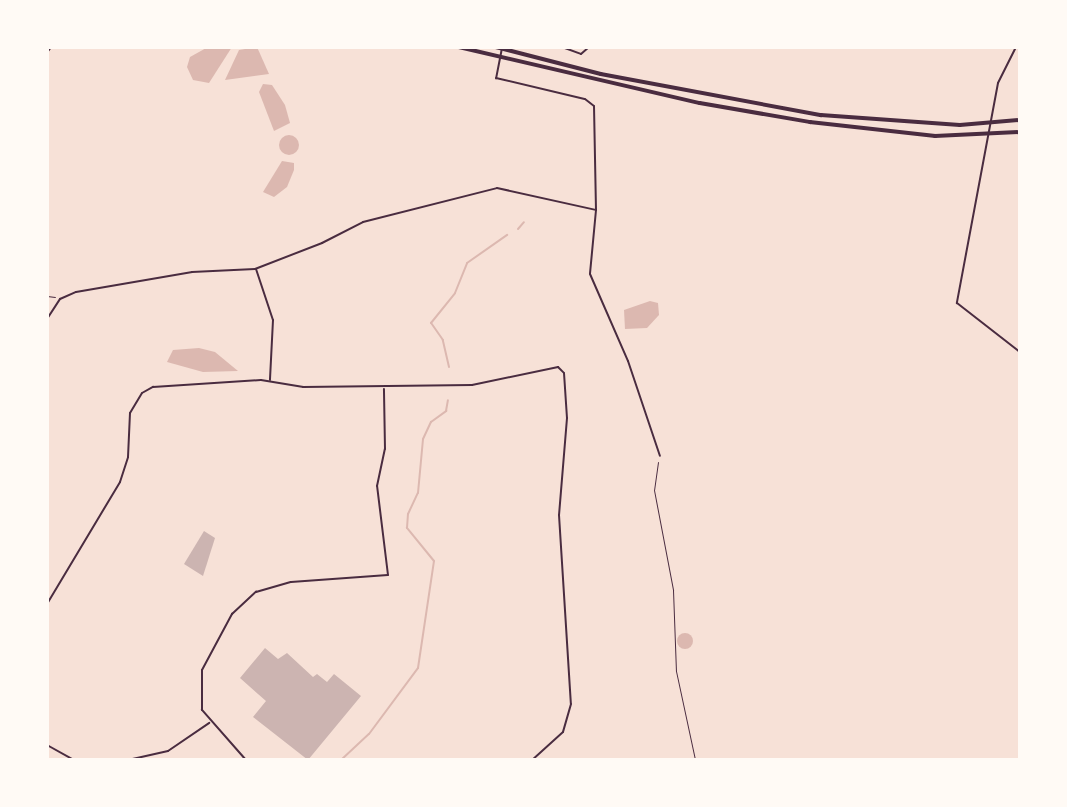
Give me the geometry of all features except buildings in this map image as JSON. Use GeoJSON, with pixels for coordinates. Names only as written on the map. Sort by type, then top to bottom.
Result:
{"type":"FeatureCollection","features":[{"type":"Feature","properties":{"kind":"highway"},"geometry":{"type":"LineString","coordinates":[[496,47],[601,74],[821,116],[960,125],[1020,120]]}},
{"type":"Feature","properties":{"kind":"highway"},"geometry":{"type":"LineString","coordinates":[[459,48],[700,103],[810,122],[935,136],[1020,132]]}},
{"type":"Feature","properties":{"kind":"street"},"geometry":{"type":"LineString","coordinates":[[502,47],[496,78],[585,99],[594,106],[596,210],[590,274],[628,361],[660,456]]}},
{"type":"Feature","properties":{"kind":"street"},"geometry":{"type":"LineString","coordinates":[[562,47],[581,54],[589,47]]}},
{"type":"Feature","properties":{"kind":"street"},"geometry":{"type":"LineString","coordinates":[[1016,47],[995,97],[985,164],[957,303],[1020,352]]}},
{"type":"Feature","properties":{"kind":"street"},"geometry":{"type":"LineString","coordinates":[[47,319],[60,299],[76,292],[192,272],[256,269],[322,243],[363,222],[497,188],[596,210]]}},
{"type":"Feature","properties":{"kind":"street"},"geometry":{"type":"LineString","coordinates":[[256,269],[273,320],[270,381]]}},
{"type":"Feature","properties":{"kind":"street"},"geometry":{"type":"LineString","coordinates":[[47,604],[125,472],[128,417],[142,393],[168,383],[270,381],[303,387],[472,385],[561,369],[567,431],[559,515],[571,704],[563,732],[532,760]]}},
{"type":"Feature","properties":{"kind":"street"},"geometry":{"type":"LineString","coordinates":[[246,760],[209,723],[202,710],[202,670],[232,614],[247,598],[278,584],[386,579],[388,559],[378,518],[377,486],[385,449],[384,387]]}},
{"type":"Feature","properties":{"kind":"street"},"geometry":{"type":"LineString","coordinates":[[128,760],[168,751],[209,723]]}},
{"type":"Feature","properties":{"kind":"street"},"geometry":{"type":"LineString","coordinates":[[47,745],[74,760]]}},
{"type":"Feature","properties":{"kind":"path"},"geometry":{"type":"LineString","coordinates":[[47,296],[60,299]]}},
{"type":"Feature","properties":{"kind":"path"},"geometry":{"type":"LineString","coordinates":[[660,456],[655,506],[673,590],[676,671],[695,760]]}},
{"type":"Feature","properties":{"kind":"shaded area"},"geometry":{"type":"Polygon","coordinates":[[[208,47],[232,47],[209,83],[193,80],[187,67],[190,57],[208,47]]]}},
{"type":"Feature","properties":{"kind":"shaded area"},"geometry":{"type":"Polygon","coordinates":[[[257,47],[269,74],[225,80],[239,50],[257,47]]]}},
{"type":"Feature","properties":{"kind":"shaded area"},"geometry":{"type":"Polygon","coordinates":[[[263,84],[272,85],[285,105],[290,123],[274,131],[259,92],[263,84]]]}},
{"type":"Feature","properties":{"kind":"shaded area"},"geometry":{"type":"Polygon","coordinates":[[[289,135],[296,138],[299,145],[296,152],[289,155],[282,152],[279,145],[282,138],[289,135]]]}},
{"type":"Feature","properties":{"kind":"shaded area"},"geometry":{"type":"Polygon","coordinates":[[[282,161],[294,163],[294,170],[287,187],[274,197],[263,192],[282,161]]]}},
{"type":"Feature","properties":{"kind":"shaded area"},"geometry":{"type":"Polygon","coordinates":[[[650,301],[658,303],[659,315],[647,328],[625,329],[624,310],[650,301]]]}},
{"type":"Feature","properties":{"kind":"shaded area"},"geometry":{"type":"Polygon","coordinates":[[[199,348],[215,352],[238,371],[203,372],[167,362],[173,350],[199,348]]]}},
{"type":"Feature","properties":{"kind":"shaded area"},"geometry":{"type":"Polygon","coordinates":[[[685,633],[691,635],[691,647],[685,649],[679,647],[677,641],[679,635],[685,633]]]}},
{"type":"Feature","properties":{"kind":"waterway"},"geometry":{"type":"LineString","coordinates":[[518,229],[524,222]]}},
{"type":"Feature","properties":{"kind":"waterway"},"geometry":{"type":"LineString","coordinates":[[449,367],[443,340],[431,323],[455,293],[467,263],[507,235]]}},
{"type":"Feature","properties":{"kind":"waterway"},"geometry":{"type":"LineString","coordinates":[[341,760],[369,734],[418,668],[434,561],[407,528],[408,514],[418,493],[423,439],[431,422],[446,411],[448,400]]}}]}
